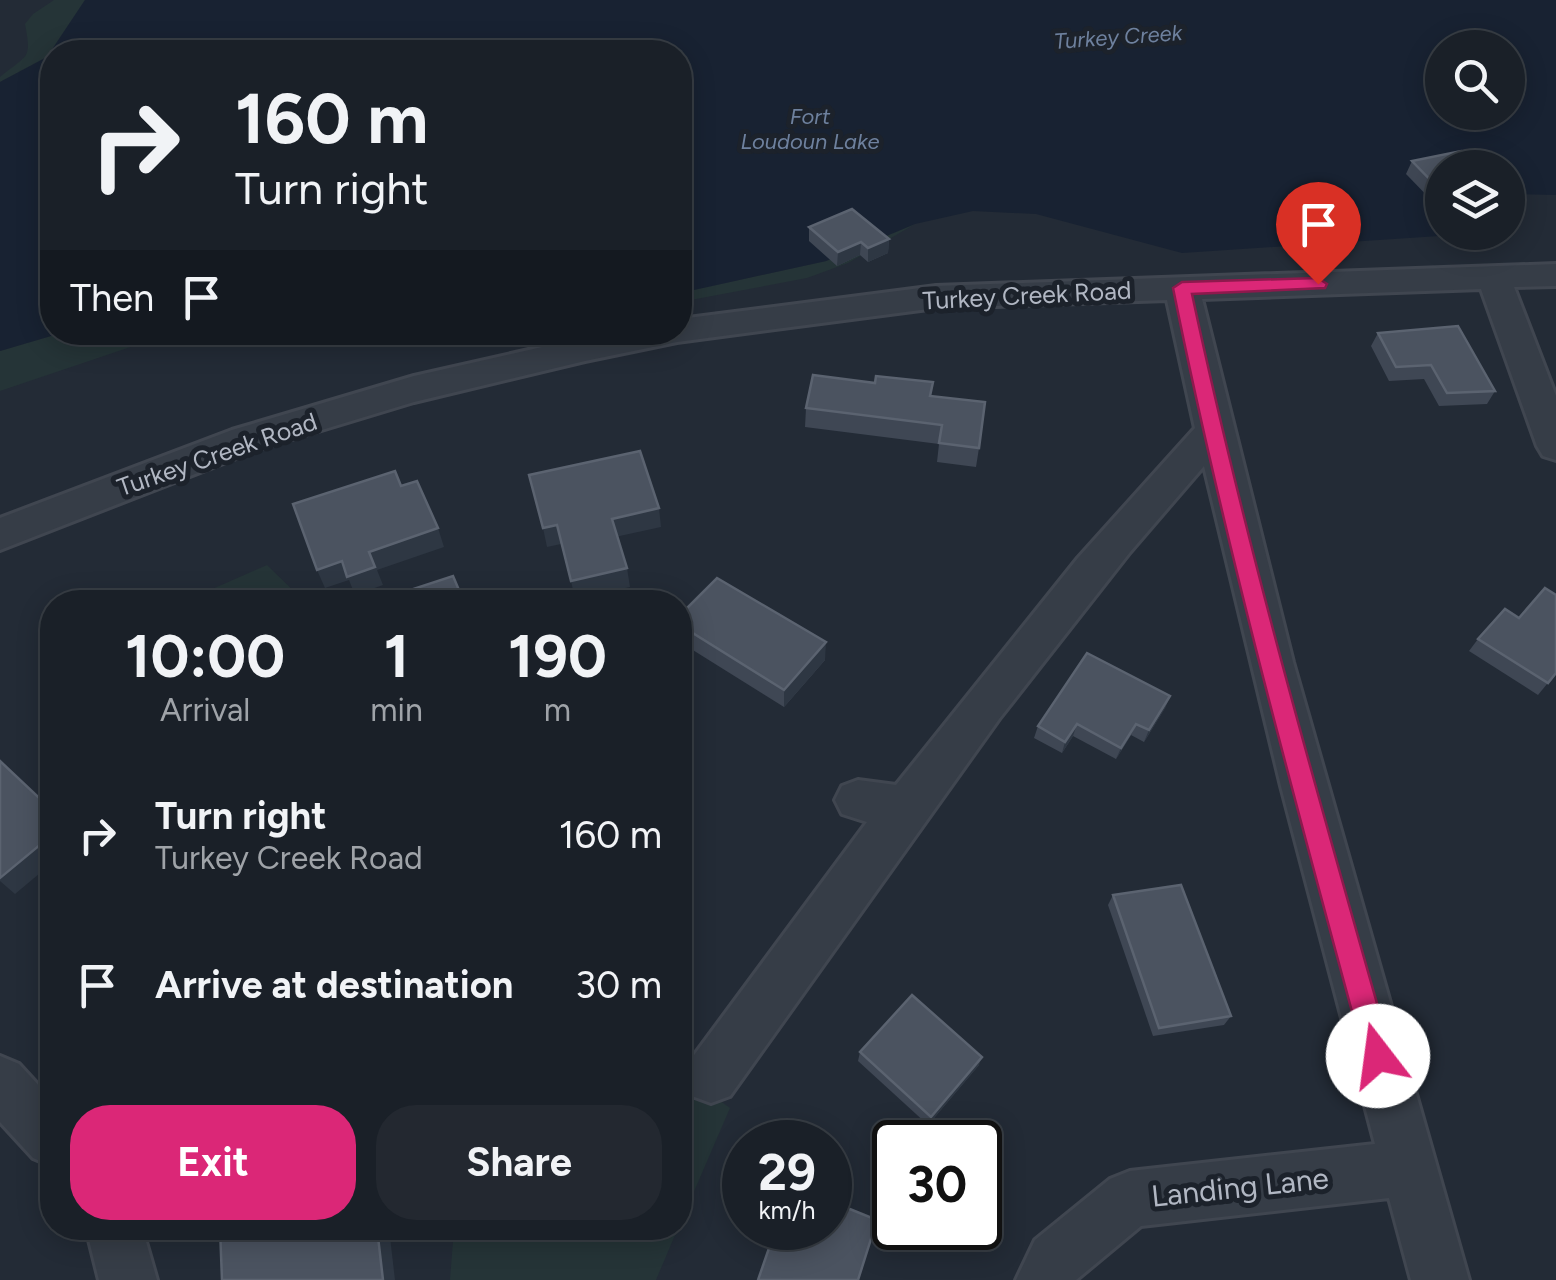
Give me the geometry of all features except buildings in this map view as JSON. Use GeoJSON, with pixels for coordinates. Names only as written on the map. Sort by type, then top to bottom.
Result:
{"type":"FeatureCollection","features":[{"type":"Feature","properties":{"kind":"street","name":"Turkey Creek Road"},"geometry":{"type":"LineString","coordinates":[[692,329],[936,298],[1556,276]]}},
{"type":"Feature","properties":{"kind":"street"},"geometry":{"type":"LineString","coordinates":[[1494,278],[1556,446]]}},
{"type":"Feature","properties":{"kind":"street"},"geometry":{"type":"LineString","coordinates":[[1182,288],[1212,434],[1284,718],[1440,1280]]}},
{"type":"Feature","properties":{"kind":"street","name":"Turkey Creek Road"},"geometry":{"type":"LineString","coordinates":[[0,535],[151,474],[284,428],[465,376],[610,345]]}},
{"type":"Feature","properties":{"kind":"street"},"geometry":{"type":"LineString","coordinates":[[711,1077],[904,808],[1105,552],[1212,434]]}},
{"type":"Feature","properties":{"kind":"street"},"geometry":{"type":"LineString","coordinates":[[858,800],[904,808]]}},
{"type":"Feature","properties":{"kind":"street"},"geometry":{"type":"LineString","coordinates":[[0,1083],[40,1125]]}},
{"type":"Feature","properties":{"kind":"street","name":"Landing Lane"},"geometry":{"type":"LineString","coordinates":[[1045,1280],[1055,1260],[1130,1199],[1409,1168]]}},
{"type":"Feature","properties":{"kind":"street"},"geometry":{"type":"LineString","coordinates":[[117,1240],[128,1280]]}},
{"type":"Feature","properties":{"kind":"shaded area"},"geometry":{"type":"Polygon","coordinates":[[[54,0],[85,0],[58,40],[40,40],[40,61],[0,82],[0,77],[28,51],[25,24],[54,0]]]}},
{"type":"Feature","properties":{"kind":"shaded area"},"geometry":{"type":"Polygon","coordinates":[[[915,224],[848,263],[807,278],[692,300],[692,290],[826,261],[915,224]]]}},
{"type":"Feature","properties":{"kind":"shaded area"},"geometry":{"type":"Polygon","coordinates":[[[40,339],[40,345],[136,345],[0,391],[0,351],[40,339]]]}},
{"type":"Feature","properties":{"kind":"shaded area"},"geometry":{"type":"Polygon","coordinates":[[[267,565],[293,590],[210,590],[267,565]]]}},
{"type":"Feature","properties":{"kind":"shaded area"},"geometry":{"type":"Polygon","coordinates":[[[692,1081],[730,1108],[692,1196],[692,1081]]]}},
{"type":"Feature","properties":{"kind":"shaded area"},"geometry":{"type":"Polygon","coordinates":[[[453,1240],[673,1240],[656,1280],[450,1280],[453,1240]]]}},
{"type":"Feature","properties":{"kind":"water","name":"Fort Loudoun Lake"},"geometry":{"type":"Polygon","coordinates":[[[85,0],[1556,0],[1556,195],[1525,194],[1525,150],[1425,150],[1425,237],[1182,253],[1036,214],[973,211],[915,224],[826,261],[692,290],[692,40],[58,40],[85,0]]]}},
{"type":"Feature","properties":{"kind":"water","name":"Fort Loudoun Lake"},"geometry":{"type":"Polygon","coordinates":[[[40,61],[40,339],[0,351],[0,82],[40,61]]]}},
{"type":"Feature","properties":{"kind":"route"},"geometry":{"type":"LineString","coordinates":[[1318,284],[1182,288],[1212,434],[1284,718],[1378,1056]]}},
{"type":"Feature","properties":{"kind":"water label","name":"Turkey Creek"},"geometry":{"type":"Point","coordinates":[1118,37]}}]}
